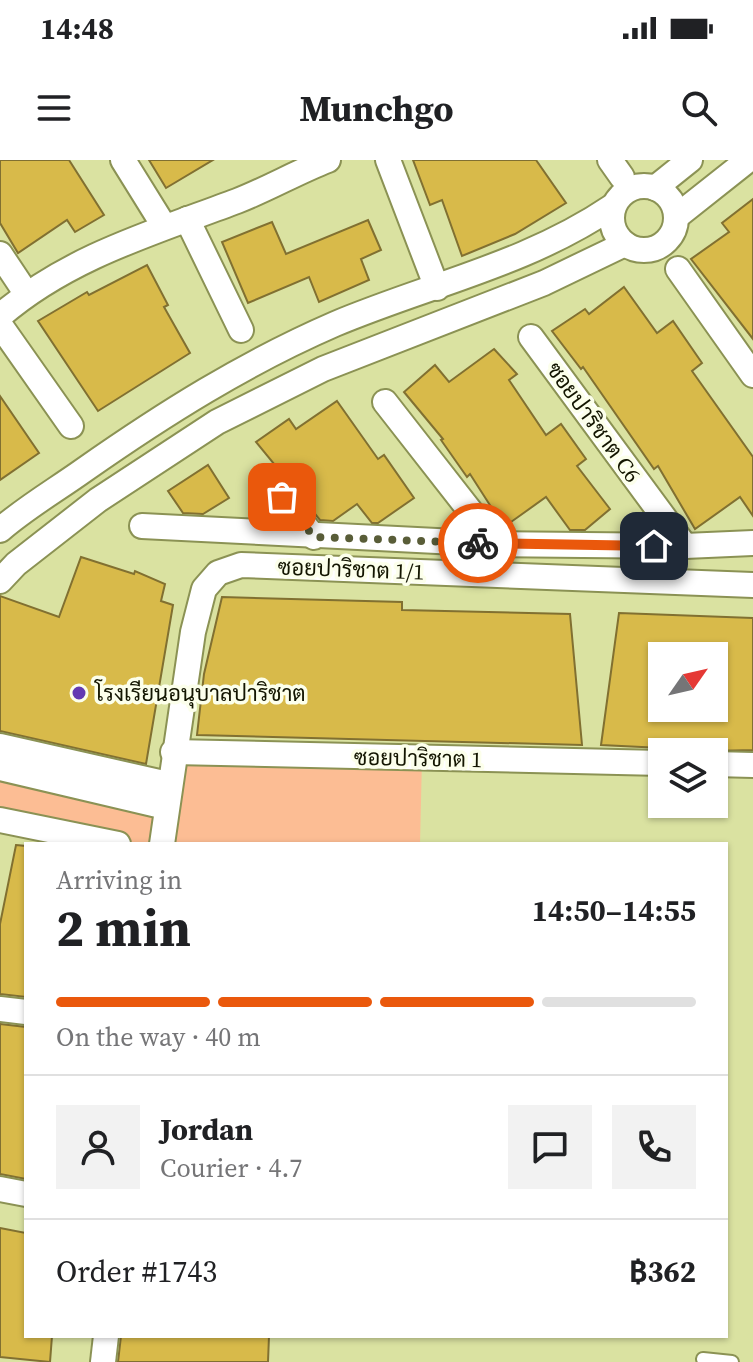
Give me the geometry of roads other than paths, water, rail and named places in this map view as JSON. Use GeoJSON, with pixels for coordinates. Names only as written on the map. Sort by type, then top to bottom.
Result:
{"type":"FeatureCollection","features":[{"type":"Feature","properties":{"kind":"street"},"geometry":{"type":"LineString","coordinates":[[123,160],[175,222],[241,330]]}},
{"type":"Feature","properties":{"kind":"street"},"geometry":{"type":"LineString","coordinates":[[388,160],[437,288]]}},
{"type":"Feature","properties":{"kind":"street"},"geometry":{"type":"LineString","coordinates":[[655,188],[690,160]]}},
{"type":"Feature","properties":{"kind":"street"},"geometry":{"type":"LineString","coordinates":[[676,217],[748,160]]}},
{"type":"Feature","properties":{"kind":"street"},"geometry":{"type":"LineString","coordinates":[[0,316],[26,293],[105,250],[240,200],[324,161]]}},
{"type":"Feature","properties":{"kind":"street"},"geometry":{"type":"LineString","coordinates":[[0,530],[146,427],[215,383],[335,324],[513,261],[571,234],[613,206],[620,195],[631,188],[643,185],[655,188],[666,194],[674,204],[676,217],[669,239],[648,250],[625,244],[616,234],[612,220],[613,206]]}},
{"type":"Feature","properties":{"kind":"street"},"geometry":{"type":"LineString","coordinates":[[0,581],[16,564],[98,500],[217,422],[323,369],[544,283],[625,244]]}},
{"type":"Feature","properties":{"kind":"street"},"geometry":{"type":"LineString","coordinates":[[0,254],[26,293]]}},
{"type":"Feature","properties":{"kind":"street"},"geometry":{"type":"LineString","coordinates":[[678,269],[753,375]]}},
{"type":"Feature","properties":{"kind":"street"},"geometry":{"type":"LineString","coordinates":[[0,325],[71,426]]}},
{"type":"Feature","properties":{"kind":"street","name":"ซอยปาริชาต C6"},"geometry":{"type":"LineString","coordinates":[[531,337],[685,546]]}},
{"type":"Feature","properties":{"kind":"street"},"geometry":{"type":"LineString","coordinates":[[385,402],[496,544]]}},
{"type":"Feature","properties":{"kind":"street"},"geometry":{"type":"LineString","coordinates":[[266,477],[314,537]]}},
{"type":"Feature","properties":{"kind":"street"},"geometry":{"type":"LineString","coordinates":[[142,526],[496,544],[685,546],[753,543]]}},
{"type":"Feature","properties":{"kind":"street","name":"ซอยปาริชาต 1/1"},"geometry":{"type":"LineString","coordinates":[[162,842],[193,632],[204,589],[218,573],[241,565],[753,585]]}},
{"type":"Feature","properties":{"kind":"street"},"geometry":{"type":"LineString","coordinates":[[0,746],[167,795]]}},
{"type":"Feature","properties":{"kind":"street","name":"ซอยปาริชาต 1"},"geometry":{"type":"LineString","coordinates":[[173,752],[648,763]]}},
{"type":"Feature","properties":{"kind":"street"},"geometry":{"type":"LineString","coordinates":[[728,764],[753,765]]}},
{"type":"Feature","properties":{"kind":"street"},"geometry":{"type":"LineString","coordinates":[[0,768],[167,795]]}},
{"type":"Feature","properties":{"kind":"street"},"geometry":{"type":"LineString","coordinates":[[0,820],[108,842]]}},
{"type":"Feature","properties":{"kind":"street"},"geometry":{"type":"LineString","coordinates":[[0,1009],[24,1012]]}},
{"type":"Feature","properties":{"kind":"street"},"geometry":{"type":"LineString","coordinates":[[0,1189],[24,1194]]}},
{"type":"Feature","properties":{"kind":"street"},"geometry":{"type":"LineString","coordinates":[[103,1362],[106,1338]]}},
{"type":"Feature","properties":{"kind":"lane"},"geometry":{"type":"LineString","coordinates":[[703,1359],[732,1362]]}},
{"type":"Feature","properties":{"kind":"place","name":"โรงเรียนอนุบาลปาริชาต"},"geometry":{"type":"Point","coordinates":[79,693]}}]}
